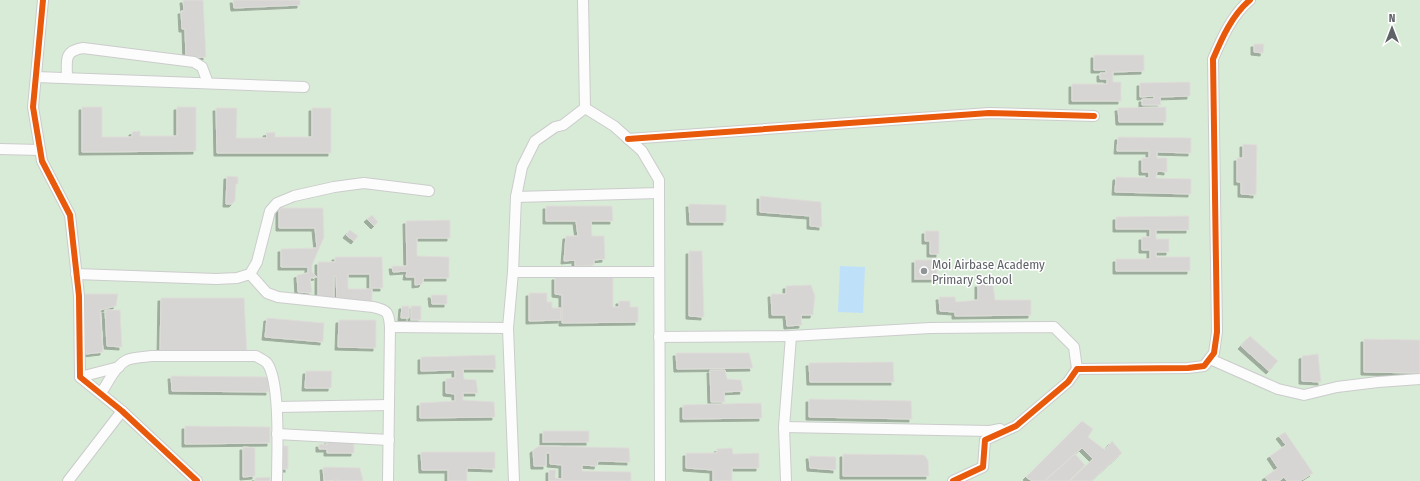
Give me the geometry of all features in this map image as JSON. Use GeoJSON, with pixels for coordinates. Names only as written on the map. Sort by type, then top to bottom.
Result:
{"type":"FeatureCollection","features":[{"type":"Feature","properties":{"kind":"street"},"geometry":{"type":"LineString","coordinates":[[43,0],[33,108],[42,161],[70,215],[79,296],[80,377]]}},
{"type":"Feature","properties":{"kind":"street"},"geometry":{"type":"LineString","coordinates":[[583,0],[585,108]]}},
{"type":"Feature","properties":{"kind":"street"},"geometry":{"type":"LineString","coordinates":[[1077,369],[1188,368],[1204,366],[1214,353],[1217,332],[1213,59],[1228,27],[1246,3],[1250,0]]}},
{"type":"Feature","properties":{"kind":"street"},"geometry":{"type":"LineString","coordinates":[[67,78],[67,58],[71,52],[76,49],[83,48],[194,62],[202,67],[208,83]]}},
{"type":"Feature","properties":{"kind":"street"},"geometry":{"type":"LineString","coordinates":[[36,77],[304,87]]}},
{"type":"Feature","properties":{"kind":"street"},"geometry":{"type":"LineString","coordinates":[[585,108],[614,126],[642,151],[659,180],[660,481]]}},
{"type":"Feature","properties":{"kind":"street"},"geometry":{"type":"LineString","coordinates":[[514,481],[508,328],[513,272],[516,197],[522,167],[535,141],[554,127],[563,125],[585,108]]}},
{"type":"Feature","properties":{"kind":"street"},"geometry":{"type":"LineString","coordinates":[[628,139],[989,113],[1094,116]]}},
{"type":"Feature","properties":{"kind":"street"},"geometry":{"type":"LineString","coordinates":[[0,149],[40,150]]}},
{"type":"Feature","properties":{"kind":"street"},"geometry":{"type":"LineString","coordinates":[[76,274],[216,279],[237,278],[250,274],[257,262],[270,211],[277,203],[294,196],[334,187],[364,183],[429,191]]}},
{"type":"Feature","properties":{"kind":"street"},"geometry":{"type":"LineString","coordinates":[[516,197],[659,193]]}},
{"type":"Feature","properties":{"kind":"street"},"geometry":{"type":"LineString","coordinates":[[513,272],[659,272]]}},
{"type":"Feature","properties":{"kind":"street"},"geometry":{"type":"LineString","coordinates":[[250,274],[267,293],[278,297],[381,308],[387,312],[390,327],[388,481]]}},
{"type":"Feature","properties":{"kind":"street"},"geometry":{"type":"LineString","coordinates":[[390,327],[508,328]]}},
{"type":"Feature","properties":{"kind":"street"},"geometry":{"type":"LineString","coordinates":[[659,337],[791,336],[930,328],[1054,327],[1074,347],[1077,369],[1068,382],[1016,426],[985,440],[984,467],[953,481]]}},
{"type":"Feature","properties":{"kind":"street"},"geometry":{"type":"LineString","coordinates":[[786,481],[784,427],[791,336]]}},
{"type":"Feature","properties":{"kind":"street"},"geometry":{"type":"LineString","coordinates":[[101,393],[119,367],[127,360],[152,356],[256,356],[266,363],[272,377],[277,407],[277,481]]}},
{"type":"Feature","properties":{"kind":"street"},"geometry":{"type":"LineString","coordinates":[[1210,359],[1278,389],[1304,395],[1337,387],[1378,382],[1420,380]]}},
{"type":"Feature","properties":{"kind":"street"},"geometry":{"type":"LineString","coordinates":[[80,377],[119,367]]}},
{"type":"Feature","properties":{"kind":"street"},"geometry":{"type":"LineString","coordinates":[[80,377],[122,411],[197,481]]}},
{"type":"Feature","properties":{"kind":"street"},"geometry":{"type":"LineString","coordinates":[[277,407],[389,404]]}},
{"type":"Feature","properties":{"kind":"street"},"geometry":{"type":"LineString","coordinates":[[68,481],[122,411]]}},
{"type":"Feature","properties":{"kind":"street"},"geometry":{"type":"LineString","coordinates":[[784,427],[990,431],[1016,426]]}},
{"type":"Feature","properties":{"kind":"street"},"geometry":{"type":"LineString","coordinates":[[277,434],[389,440]]}},
{"type":"Feature","properties":{"kind":"green space"},"geometry":{"type":"Polygon","coordinates":[[[0,0],[1420,0],[1420,481],[0,481],[0,0]]]}},
{"type":"Feature","properties":{"kind":"water"},"geometry":{"type":"Polygon","coordinates":[[[840,266],[865,267],[863,313],[838,312],[840,266]]]}},
{"type":"Feature","properties":{"kind":"building"},"geometry":{"type":"Polygon","coordinates":[[[183,0],[203,0],[206,57],[186,58],[185,29],[182,29],[181,11],[184,11],[183,0]]]}},
{"type":"Feature","properties":{"kind":"building"},"geometry":{"type":"Polygon","coordinates":[[[233,0],[300,0],[300,5],[234,8],[233,0]]]}},
{"type":"Feature","properties":{"kind":"building"},"geometry":{"type":"Polygon","coordinates":[[[1254,44],[1264,44],[1263,53],[1254,52],[1254,44]]]}},
{"type":"Feature","properties":{"kind":"building"},"geometry":{"type":"Polygon","coordinates":[[[1094,55],[1144,55],[1144,71],[1113,72],[1113,82],[1121,82],[1121,101],[1072,101],[1072,84],[1107,84],[1107,79],[1100,79],[1100,73],[1106,73],[1106,70],[1094,70],[1094,55]]]}},
{"type":"Feature","properties":{"kind":"building"},"geometry":{"type":"Polygon","coordinates":[[[1190,82],[1190,96],[1160,97],[1161,105],[1142,105],[1142,99],[1154,99],[1154,96],[1140,97],[1140,83],[1190,82]]]}},
{"type":"Feature","properties":{"kind":"building"},"geometry":{"type":"Polygon","coordinates":[[[82,107],[102,107],[102,137],[132,137],[132,132],[140,131],[140,136],[177,136],[177,107],[196,107],[196,151],[82,152],[82,107]]]}},
{"type":"Feature","properties":{"kind":"building"},"geometry":{"type":"Polygon","coordinates":[[[1166,107],[1166,122],[1119,122],[1118,108],[1166,107]]]}},
{"type":"Feature","properties":{"kind":"building"},"geometry":{"type":"Polygon","coordinates":[[[216,108],[237,108],[236,138],[267,138],[266,133],[275,132],[275,137],[312,137],[312,108],[331,108],[331,153],[217,153],[216,108]]]}},
{"type":"Feature","properties":{"kind":"building"},"geometry":{"type":"Polygon","coordinates":[[[1118,137],[1191,138],[1191,153],[1157,152],[1157,158],[1167,158],[1167,172],[1157,171],[1156,178],[1191,179],[1191,194],[1115,192],[1116,177],[1149,178],[1149,172],[1142,172],[1142,158],[1149,158],[1149,151],[1117,151],[1118,137]]]}},
{"type":"Feature","properties":{"kind":"building"},"geometry":{"type":"Polygon","coordinates":[[[1243,144],[1257,145],[1256,195],[1241,194],[1241,182],[1237,182],[1237,158],[1243,158],[1243,144]]]}},
{"type":"Feature","properties":{"kind":"building"},"geometry":{"type":"Polygon","coordinates":[[[227,176],[238,177],[235,201],[232,204],[226,204],[227,176]]]}},
{"type":"Feature","properties":{"kind":"building"},"geometry":{"type":"Polygon","coordinates":[[[760,196],[821,202],[822,227],[810,226],[810,216],[760,212],[760,196]]]}},
{"type":"Feature","properties":{"kind":"building"},"geometry":{"type":"Polygon","coordinates":[[[689,204],[726,205],[726,222],[690,222],[689,204]]]}},
{"type":"Feature","properties":{"kind":"building"},"geometry":{"type":"Polygon","coordinates":[[[546,206],[612,206],[613,221],[591,221],[592,236],[604,236],[605,259],[594,260],[594,265],[575,266],[575,260],[564,261],[566,236],[578,236],[576,221],[546,221],[546,206]]]}},
{"type":"Feature","properties":{"kind":"building"},"geometry":{"type":"Polygon","coordinates":[[[279,208],[323,208],[324,237],[312,265],[312,272],[317,277],[310,278],[312,293],[298,292],[297,275],[308,273],[308,267],[281,267],[281,249],[317,248],[315,228],[279,228],[279,208]]]}},
{"type":"Feature","properties":{"kind":"building"},"geometry":{"type":"Polygon","coordinates":[[[372,215],[378,222],[374,226],[367,219],[372,215]]]}},
{"type":"Feature","properties":{"kind":"building"},"geometry":{"type":"Polygon","coordinates":[[[1189,216],[1189,230],[1156,230],[1156,239],[1169,239],[1169,252],[1156,252],[1156,257],[1190,257],[1190,271],[1116,271],[1116,259],[1150,259],[1150,250],[1142,250],[1142,237],[1150,237],[1150,229],[1116,229],[1116,217],[1189,216]]]}},
{"type":"Feature","properties":{"kind":"building"},"geometry":{"type":"Polygon","coordinates":[[[450,220],[450,238],[417,238],[417,256],[449,257],[449,278],[424,278],[422,284],[415,285],[415,277],[406,277],[407,271],[393,272],[392,266],[407,266],[406,221],[450,220]]]}},
{"type":"Feature","properties":{"kind":"building"},"geometry":{"type":"Polygon","coordinates":[[[350,230],[358,236],[354,241],[346,235],[350,230]]]}},
{"type":"Feature","properties":{"kind":"building"},"geometry":{"type":"Polygon","coordinates":[[[925,231],[939,231],[939,254],[930,254],[930,241],[925,241],[925,231]]]}},
{"type":"Feature","properties":{"kind":"building"},"geometry":{"type":"Polygon","coordinates":[[[689,251],[702,251],[704,317],[689,316],[689,251]]]}},
{"type":"Feature","properties":{"kind":"building"},"geometry":{"type":"Polygon","coordinates":[[[335,257],[382,257],[383,288],[370,288],[370,274],[348,274],[348,289],[372,289],[372,301],[337,301],[336,276],[334,276],[334,301],[318,301],[318,262],[335,262],[335,257]]]}},
{"type":"Feature","properties":{"kind":"building"},"geometry":{"type":"Polygon","coordinates":[[[915,260],[937,260],[937,279],[915,279],[915,260]]]}},
{"type":"Feature","properties":{"kind":"building"},"geometry":{"type":"Polygon","coordinates":[[[555,277],[613,277],[613,307],[619,307],[619,301],[630,301],[630,307],[638,307],[638,322],[562,323],[562,295],[555,294],[555,277]]]}},
{"type":"Feature","properties":{"kind":"building"},"geometry":{"type":"Polygon","coordinates":[[[978,284],[993,285],[995,300],[1031,300],[1031,315],[955,316],[955,312],[940,311],[939,297],[955,297],[956,302],[978,300],[978,284]]]}},
{"type":"Feature","properties":{"kind":"building"},"geometry":{"type":"Polygon","coordinates":[[[811,285],[815,296],[813,315],[801,315],[802,325],[787,326],[786,315],[772,315],[771,294],[786,294],[786,286],[811,285]]]}},
{"type":"Feature","properties":{"kind":"building"},"geometry":{"type":"Polygon","coordinates":[[[529,293],[547,293],[547,302],[552,302],[552,308],[561,308],[561,320],[529,321],[529,293]]]}},
{"type":"Feature","properties":{"kind":"building"},"geometry":{"type":"Polygon","coordinates":[[[84,294],[118,294],[116,306],[100,310],[103,352],[86,354],[84,294]]]}},
{"type":"Feature","properties":{"kind":"building"},"geometry":{"type":"Polygon","coordinates":[[[431,295],[447,295],[447,304],[432,304],[431,295]]]}},
{"type":"Feature","properties":{"kind":"building"},"geometry":{"type":"Polygon","coordinates":[[[161,298],[244,298],[247,353],[160,352],[161,298]]]}},
{"type":"Feature","properties":{"kind":"building"},"geometry":{"type":"Polygon","coordinates":[[[402,306],[409,306],[409,318],[401,318],[402,306]]]}},
{"type":"Feature","properties":{"kind":"building"},"geometry":{"type":"Polygon","coordinates":[[[411,306],[421,306],[421,320],[411,320],[411,306]]]}},
{"type":"Feature","properties":{"kind":"building"},"geometry":{"type":"Polygon","coordinates":[[[105,310],[120,310],[122,347],[107,346],[105,310]]]}},
{"type":"Feature","properties":{"kind":"building"},"geometry":{"type":"Polygon","coordinates":[[[267,318],[324,323],[323,342],[265,337],[267,318]]]}},
{"type":"Feature","properties":{"kind":"building"},"geometry":{"type":"Polygon","coordinates":[[[339,320],[376,320],[376,348],[338,347],[339,320]]]}},
{"type":"Feature","properties":{"kind":"building"},"geometry":{"type":"Polygon","coordinates":[[[1250,336],[1278,361],[1269,371],[1241,346],[1250,336]]]}},
{"type":"Feature","properties":{"kind":"building"},"geometry":{"type":"Polygon","coordinates":[[[1364,339],[1420,340],[1420,373],[1364,372],[1364,339]]]}},
{"type":"Feature","properties":{"kind":"building"},"geometry":{"type":"Polygon","coordinates":[[[676,353],[749,353],[753,368],[677,369],[676,353]]]}},
{"type":"Feature","properties":{"kind":"building"},"geometry":{"type":"Polygon","coordinates":[[[1318,354],[1321,382],[1302,381],[1302,356],[1318,354]]]}},
{"type":"Feature","properties":{"kind":"building"},"geometry":{"type":"Polygon","coordinates":[[[495,355],[496,369],[463,369],[464,379],[476,380],[478,393],[463,393],[463,400],[494,402],[495,417],[420,418],[420,403],[455,401],[455,394],[446,393],[446,379],[455,378],[455,370],[421,371],[421,357],[495,355]]]}},
{"type":"Feature","properties":{"kind":"building"},"geometry":{"type":"Polygon","coordinates":[[[893,362],[894,382],[810,382],[809,363],[893,362]]]}},
{"type":"Feature","properties":{"kind":"building"},"geometry":{"type":"Polygon","coordinates":[[[710,370],[725,370],[727,379],[741,380],[743,391],[724,392],[725,402],[711,402],[710,370]]]}},
{"type":"Feature","properties":{"kind":"building"},"geometry":{"type":"Polygon","coordinates":[[[306,371],[332,371],[331,388],[305,388],[306,371]]]}},
{"type":"Feature","properties":{"kind":"building"},"geometry":{"type":"Polygon","coordinates":[[[171,376],[268,377],[269,392],[172,391],[171,376]]]}},
{"type":"Feature","properties":{"kind":"building"},"geometry":{"type":"Polygon","coordinates":[[[809,399],[911,401],[912,419],[809,417],[809,399]]]}},
{"type":"Feature","properties":{"kind":"building"},"geometry":{"type":"Polygon","coordinates":[[[761,403],[762,418],[683,419],[683,405],[761,403]]]}},
{"type":"Feature","properties":{"kind":"building"},"geometry":{"type":"Polygon","coordinates":[[[1082,421],[1093,429],[1088,437],[1105,450],[1112,441],[1122,453],[1091,481],[1070,481],[1093,459],[1082,448],[1044,481],[1032,481],[1026,477],[1082,421]]]}},
{"type":"Feature","properties":{"kind":"building"},"geometry":{"type":"Polygon","coordinates":[[[185,426],[270,427],[270,443],[185,444],[185,426]]]}},
{"type":"Feature","properties":{"kind":"building"},"geometry":{"type":"Polygon","coordinates":[[[543,431],[589,431],[589,442],[543,442],[543,431]]]}},
{"type":"Feature","properties":{"kind":"building"},"geometry":{"type":"Polygon","coordinates":[[[1285,432],[1313,473],[1300,481],[1287,481],[1284,477],[1279,481],[1268,481],[1265,477],[1278,468],[1270,456],[1286,445],[1279,436],[1285,432]]]}},
{"type":"Feature","properties":{"kind":"building"},"geometry":{"type":"Polygon","coordinates":[[[327,441],[354,442],[354,453],[327,453],[327,449],[319,449],[319,444],[327,445],[327,441]]]}},
{"type":"Feature","properties":{"kind":"building"},"geometry":{"type":"Polygon","coordinates":[[[283,446],[288,446],[288,469],[283,469],[283,446]]]}},
{"type":"Feature","properties":{"kind":"building"},"geometry":{"type":"Polygon","coordinates":[[[539,446],[629,448],[630,462],[598,461],[597,466],[582,465],[582,471],[631,472],[631,481],[549,481],[549,470],[556,470],[555,478],[562,479],[562,465],[550,464],[550,453],[546,453],[546,466],[534,466],[533,450],[539,446]]]}},
{"type":"Feature","properties":{"kind":"building"},"geometry":{"type":"Polygon","coordinates":[[[243,447],[255,448],[255,476],[243,477],[243,447]]]}},
{"type":"Feature","properties":{"kind":"building"},"geometry":{"type":"Polygon","coordinates":[[[732,448],[733,454],[759,453],[759,468],[732,468],[732,481],[713,481],[713,470],[686,468],[686,453],[717,453],[717,449],[732,448]]]}},
{"type":"Feature","properties":{"kind":"building"},"geometry":{"type":"Polygon","coordinates":[[[421,452],[495,452],[495,469],[467,468],[467,481],[448,481],[448,470],[422,470],[421,452]]]}},
{"type":"Feature","properties":{"kind":"building"},"geometry":{"type":"Polygon","coordinates":[[[843,454],[924,455],[928,460],[929,476],[843,476],[843,454]]]}},
{"type":"Feature","properties":{"kind":"building"},"geometry":{"type":"Polygon","coordinates":[[[1075,454],[1085,465],[1069,481],[1045,481],[1075,454]]]}},
{"type":"Feature","properties":{"kind":"building"},"geometry":{"type":"Polygon","coordinates":[[[809,456],[836,457],[836,470],[810,468],[809,456]]]}},
{"type":"Feature","properties":{"kind":"building"},"geometry":{"type":"Polygon","coordinates":[[[323,467],[360,468],[363,481],[324,481],[323,467]]]}},
{"type":"Feature","properties":{"kind":"building"},"geometry":{"type":"Polygon","coordinates":[[[270,477],[270,481],[255,481],[255,478],[270,477]]]}},
{"type":"Feature","properties":{"kind":"cycle path"},"geometry":{"type":"LineString","coordinates":[[43,0],[33,107],[42,161],[70,215],[79,296],[80,377],[122,411],[197,481]]}},
{"type":"Feature","properties":{"kind":"cycle path"},"geometry":{"type":"LineString","coordinates":[[953,481],[983,467],[985,440],[1016,426],[1068,382],[1077,369],[1188,368],[1204,366],[1214,353],[1217,332],[1213,59],[1233,20],[1250,0]]}},
{"type":"Feature","properties":{"kind":"cycle path"},"geometry":{"type":"LineString","coordinates":[[628,139],[989,113],[1094,116]]}},
{"type":"Feature","properties":{"kind":"place","name":"Moi Airbase Academy Primary School"},"geometry":{"type":"Point","coordinates":[924,271]}}]}
